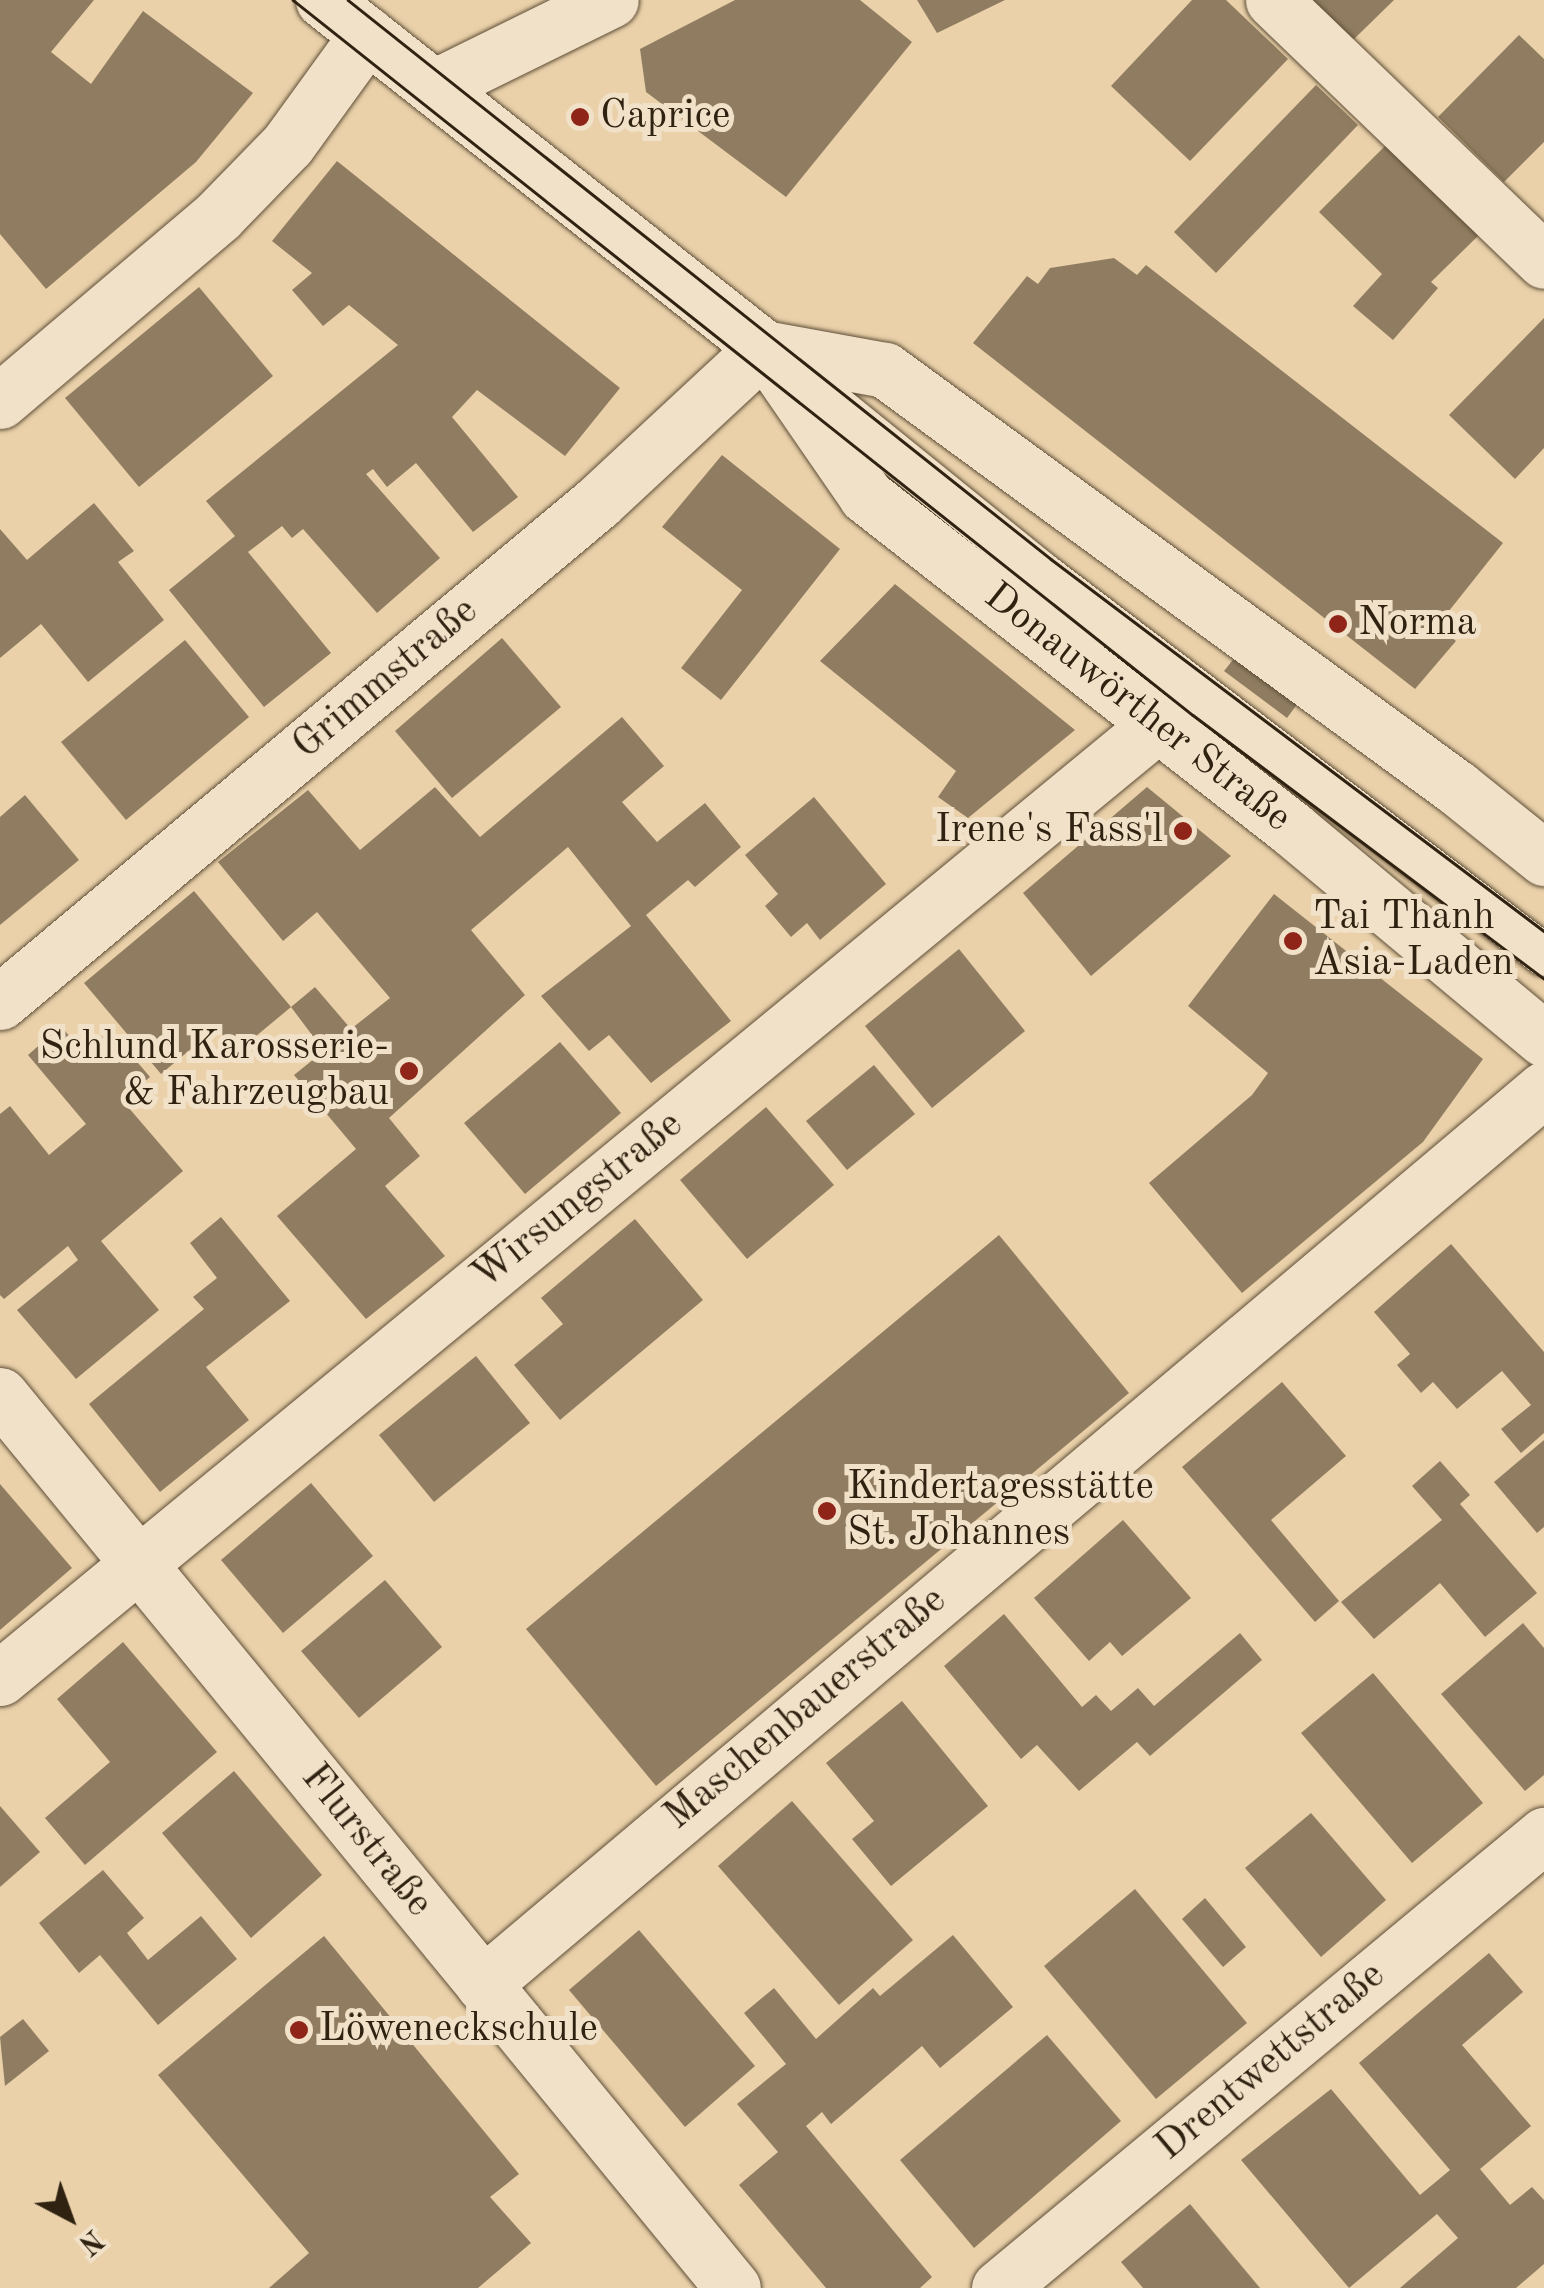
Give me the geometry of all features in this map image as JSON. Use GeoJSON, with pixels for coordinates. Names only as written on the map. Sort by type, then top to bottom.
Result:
{"type":"FeatureCollection","features":[{"type":"Feature","properties":{"kind":"street","name":"Donauwörther Straße"},"geometry":{"type":"LineString","coordinates":[[323,0],[764,348],[866,496],[1157,724],[1544,1039]]}},
{"type":"Feature","properties":{"kind":"street"},"geometry":{"type":"LineString","coordinates":[[434,88],[612,0]]}},
{"type":"Feature","properties":{"kind":"street"},"geometry":{"type":"LineString","coordinates":[[1273,0],[1544,261]]}},
{"type":"Feature","properties":{"kind":"street"},"geometry":{"type":"LineString","coordinates":[[0,401],[218,216],[288,144],[368,34]]}},
{"type":"Feature","properties":{"kind":"street","name":"Donauwörther Straße"},"geometry":{"type":"LineString","coordinates":[[764,348],[885,370],[1457,788],[1544,858]]}},
{"type":"Feature","properties":{"kind":"street","name":"Grimmstraße"},"geometry":{"type":"LineString","coordinates":[[0,1002],[598,502],[764,348]]}},
{"type":"Feature","properties":{"kind":"street","name":"Wirsungstraße"},"geometry":{"type":"LineString","coordinates":[[0,1678],[1157,724]]}},
{"type":"Feature","properties":{"kind":"street","name":"Maschenbauerstraße"},"geometry":{"type":"LineString","coordinates":[[483,1984],[1544,1089]]}},
{"type":"Feature","properties":{"kind":"street","name":"Flurstraße"},"geometry":{"type":"LineString","coordinates":[[0,1394],[733,2288]]}},
{"type":"Feature","properties":{"kind":"street","name":"Drentwettstraße"},"geometry":{"type":"LineString","coordinates":[[998,2288],[1544,1836]]}},
{"type":"Feature","properties":{"kind":"lane"},"geometry":{"type":"LineString","coordinates":[[764,348],[1040,572],[1544,955]]}},
{"type":"Feature","properties":{"kind":"building"},"geometry":{"type":"Polygon","coordinates":[[[0,0],[94,0],[51,52],[91,84],[143,11],[253,93],[196,162],[46,289],[0,234],[0,0]]]}},
{"type":"Feature","properties":{"kind":"building"},"geometry":{"type":"Polygon","coordinates":[[[735,0],[860,0],[912,42],[786,197],[646,92],[640,49],[735,0]]]}},
{"type":"Feature","properties":{"kind":"building"},"geometry":{"type":"Polygon","coordinates":[[[917,0],[1005,0],[937,33],[917,0]]]}},
{"type":"Feature","properties":{"kind":"building"},"geometry":{"type":"Polygon","coordinates":[[[1192,0],[1226,0],[1288,59],[1190,161],[1111,86],[1192,0]]]}},
{"type":"Feature","properties":{"kind":"building"},"geometry":{"type":"Polygon","coordinates":[[[1312,0],[1394,0],[1353,40],[1312,0]]]}},
{"type":"Feature","properties":{"kind":"building"},"geometry":{"type":"Polygon","coordinates":[[[1519,35],[1544,59],[1544,142],[1504,182],[1438,117],[1519,35]]]}},
{"type":"Feature","properties":{"kind":"building"},"geometry":{"type":"Polygon","coordinates":[[[1316,85],[1358,125],[1216,273],[1174,232],[1316,85]]]}},
{"type":"Feature","properties":{"kind":"building"},"geometry":{"type":"Polygon","coordinates":[[[1388,143],[1480,234],[1431,282],[1438,288],[1393,340],[1353,306],[1382,274],[1319,212],[1388,143]]]}},
{"type":"Feature","properties":{"kind":"building"},"geometry":{"type":"Polygon","coordinates":[[[337,161],[620,388],[565,456],[477,390],[452,417],[518,497],[473,532],[416,463],[387,487],[373,469],[366,474],[440,558],[377,613],[303,529],[292,538],[282,526],[248,552],[331,653],[264,707],[169,590],[235,536],[206,501],[398,345],[349,305],[323,326],[292,290],[312,273],[272,241],[337,161]]]}},
{"type":"Feature","properties":{"kind":"building"},"geometry":{"type":"Polygon","coordinates":[[[1114,258],[1137,275],[1146,265],[1503,543],[1437,626],[1456,641],[1415,689],[973,343],[1027,276],[1038,284],[1050,268],[1114,258]]]}},
{"type":"Feature","properties":{"kind":"building"},"geometry":{"type":"Polygon","coordinates":[[[199,287],[273,376],[139,487],[65,398],[199,287]]]}},
{"type":"Feature","properties":{"kind":"building"},"geometry":{"type":"Polygon","coordinates":[[[1544,318],[1544,448],[1515,479],[1449,415],[1544,318]]]}},
{"type":"Feature","properties":{"kind":"building"},"geometry":{"type":"Polygon","coordinates":[[[722,455],[840,549],[721,700],[681,668],[742,590],[662,527],[722,455]]]}},
{"type":"Feature","properties":{"kind":"building"},"geometry":{"type":"Polygon","coordinates":[[[94,503],[134,551],[118,562],[164,620],[88,682],[41,624],[0,658],[0,529],[27,560],[94,503]]]}},
{"type":"Feature","properties":{"kind":"building"},"geometry":{"type":"Polygon","coordinates":[[[895,584],[1075,730],[968,818],[938,797],[956,771],[820,661],[895,584]]]}},
{"type":"Feature","properties":{"kind":"building"},"geometry":{"type":"Polygon","coordinates":[[[502,638],[561,707],[452,798],[395,731],[502,638]]]}},
{"type":"Feature","properties":{"kind":"building"},"geometry":{"type":"Polygon","coordinates":[[[185,640],[249,717],[126,820],[61,742],[185,640]]]}},
{"type":"Feature","properties":{"kind":"building"},"geometry":{"type":"Polygon","coordinates":[[[1236,656],[1298,703],[1287,718],[1224,671],[1236,656]]]}},
{"type":"Feature","properties":{"kind":"building"},"geometry":{"type":"Polygon","coordinates":[[[622,717],[664,766],[622,802],[657,842],[705,803],[741,847],[695,887],[688,880],[646,915],[731,1021],[651,1083],[609,1035],[589,1051],[541,996],[631,926],[568,847],[471,930],[525,995],[389,1118],[420,1156],[385,1186],[445,1256],[366,1319],[277,1216],[356,1149],[294,1075],[324,1051],[291,1007],[315,987],[351,1029],[390,998],[317,912],[283,941],[218,862],[308,790],[360,850],[435,787],[480,837],[622,717]]]}},
{"type":"Feature","properties":{"kind":"building"},"geometry":{"type":"Polygon","coordinates":[[[1147,787],[1231,856],[1091,976],[1023,893],[1147,787]]]}},
{"type":"Feature","properties":{"kind":"building"},"geometry":{"type":"Polygon","coordinates":[[[25,795],[79,860],[0,925],[0,817],[25,795]]]}},
{"type":"Feature","properties":{"kind":"building"},"geometry":{"type":"Polygon","coordinates":[[[814,797],[886,884],[820,940],[807,923],[791,937],[765,906],[778,894],[745,855],[814,797]]]}},
{"type":"Feature","properties":{"kind":"building"},"geometry":{"type":"Polygon","coordinates":[[[194,891],[291,1007],[237,1052],[216,1028],[161,1074],[84,983],[194,891]]]}},
{"type":"Feature","properties":{"kind":"building"},"geometry":{"type":"Polygon","coordinates":[[[1274,894],[1483,1059],[1423,1142],[1242,1293],[1149,1183],[1252,1095],[1268,1073],[1188,1006],[1274,894]]]}},
{"type":"Feature","properties":{"kind":"building"},"geometry":{"type":"Polygon","coordinates":[[[959,949],[1025,1031],[932,1108],[865,1026],[959,949]]]}},
{"type":"Feature","properties":{"kind":"building"},"geometry":{"type":"Polygon","coordinates":[[[61,1026],[83,1053],[110,1030],[150,1077],[122,1100],[183,1171],[101,1241],[159,1310],[76,1379],[17,1310],[78,1260],[68,1246],[4,1299],[0,1295],[0,1114],[10,1106],[49,1155],[86,1124],[28,1055],[61,1026]]]}},
{"type":"Feature","properties":{"kind":"building"},"geometry":{"type":"Polygon","coordinates":[[[560,1042],[621,1113],[525,1194],[464,1123],[560,1042]]]}},
{"type":"Feature","properties":{"kind":"building"},"geometry":{"type":"Polygon","coordinates":[[[874,1065],[915,1114],[847,1170],[806,1121],[874,1065]]]}},
{"type":"Feature","properties":{"kind":"building"},"geometry":{"type":"Polygon","coordinates":[[[766,1107],[834,1185],[747,1259],[680,1180],[766,1107]]]}},
{"type":"Feature","properties":{"kind":"building"},"geometry":{"type":"Polygon","coordinates":[[[221,1217],[290,1301],[206,1367],[249,1420],[160,1492],[89,1404],[204,1309],[193,1297],[217,1278],[190,1243],[221,1217]]]}},
{"type":"Feature","properties":{"kind":"building"},"geometry":{"type":"Polygon","coordinates":[[[635,1219],[703,1300],[560,1420],[514,1365],[563,1324],[541,1298],[635,1219]]]}},
{"type":"Feature","properties":{"kind":"building","name":"Kindertagesstätte St. Johannes"},"geometry":{"type":"Polygon","coordinates":[[[999,1235],[1129,1393],[656,1786],[526,1629],[999,1235]]]}},
{"type":"Feature","properties":{"kind":"building"},"geometry":{"type":"Polygon","coordinates":[[[1451,1244],[1544,1352],[1544,1433],[1521,1453],[1501,1429],[1531,1405],[1502,1371],[1457,1409],[1433,1382],[1421,1393],[1397,1365],[1410,1354],[1374,1312],[1451,1244]]]}},
{"type":"Feature","properties":{"kind":"building"},"geometry":{"type":"Polygon","coordinates":[[[476,1356],[530,1423],[434,1502],[379,1435],[476,1356]]]}},
{"type":"Feature","properties":{"kind":"building"},"geometry":{"type":"Polygon","coordinates":[[[1282,1382],[1346,1456],[1271,1520],[1339,1601],[1315,1622],[1182,1467],[1282,1382]]]}},
{"type":"Feature","properties":{"kind":"building"},"geometry":{"type":"Polygon","coordinates":[[[1544,1440],[1544,1527],[1537,1533],[1494,1482],[1544,1440]]]}},
{"type":"Feature","properties":{"kind":"building"},"geometry":{"type":"Polygon","coordinates":[[[1440,1461],[1470,1495],[1460,1504],[1537,1593],[1485,1637],[1440,1583],[1374,1639],[1341,1602],[1442,1520],[1412,1486],[1440,1461]]]}},
{"type":"Feature","properties":{"kind":"building"},"geometry":{"type":"Polygon","coordinates":[[[311,1483],[373,1556],[283,1633],[221,1560],[311,1483]]]}},
{"type":"Feature","properties":{"kind":"building"},"geometry":{"type":"Polygon","coordinates":[[[0,1484],[72,1568],[0,1630],[0,1484]]]}},
{"type":"Feature","properties":{"kind":"building"},"geometry":{"type":"Polygon","coordinates":[[[1123,1520],[1191,1598],[1122,1656],[1110,1642],[1089,1661],[1034,1598],[1123,1520]]]}},
{"type":"Feature","properties":{"kind":"building"},"geometry":{"type":"Polygon","coordinates":[[[385,1580],[442,1647],[359,1718],[301,1651],[385,1580]]]}},
{"type":"Feature","properties":{"kind":"building"},"geometry":{"type":"Polygon","coordinates":[[[1004,1614],[1082,1707],[1096,1695],[1111,1711],[1138,1688],[1154,1706],[1240,1633],[1262,1660],[1150,1756],[1137,1742],[1079,1791],[1037,1745],[1021,1759],[944,1666],[1004,1614]]]}},
{"type":"Feature","properties":{"kind":"building"},"geometry":{"type":"Polygon","coordinates":[[[1523,1623],[1544,1648],[1544,1775],[1525,1791],[1441,1694],[1523,1623]]]}},
{"type":"Feature","properties":{"kind":"building"},"geometry":{"type":"Polygon","coordinates":[[[123,1642],[217,1752],[85,1865],[45,1818],[110,1762],[57,1699],[123,1642]]]}},
{"type":"Feature","properties":{"kind":"building"},"geometry":{"type":"Polygon","coordinates":[[[1373,1673],[1483,1803],[1412,1863],[1301,1733],[1373,1673]]]}},
{"type":"Feature","properties":{"kind":"building"},"geometry":{"type":"Polygon","coordinates":[[[902,1701],[988,1806],[891,1886],[852,1839],[874,1821],[826,1763],[902,1701]]]}},
{"type":"Feature","properties":{"kind":"building"},"geometry":{"type":"Polygon","coordinates":[[[234,1771],[322,1875],[251,1938],[162,1833],[234,1771]]]}},
{"type":"Feature","properties":{"kind":"building"},"geometry":{"type":"Polygon","coordinates":[[[792,1801],[913,1940],[839,2005],[718,1866],[792,1801]]]}},
{"type":"Feature","properties":{"kind":"building"},"geometry":{"type":"Polygon","coordinates":[[[0,1806],[40,1852],[0,1887],[0,1806]]]}},
{"type":"Feature","properties":{"kind":"building"},"geometry":{"type":"Polygon","coordinates":[[[1311,1813],[1386,1900],[1321,1957],[1245,1868],[1311,1813]]]}},
{"type":"Feature","properties":{"kind":"building"},"geometry":{"type":"Polygon","coordinates":[[[103,1870],[144,1918],[127,1933],[148,1960],[201,1916],[237,1959],[158,2025],[100,1955],[79,1973],[39,1923],[103,1870]]]}},
{"type":"Feature","properties":{"kind":"building"},"geometry":{"type":"Polygon","coordinates":[[[1135,1889],[1247,2023],[1156,2099],[1044,1966],[1135,1889]]]}},
{"type":"Feature","properties":{"kind":"building"},"geometry":{"type":"Polygon","coordinates":[[[1205,1898],[1246,1947],[1223,1967],[1182,1919],[1205,1898]]]}},
{"type":"Feature","properties":{"kind":"building"},"geometry":{"type":"Polygon","coordinates":[[[639,1930],[755,2066],[685,2127],[569,1990],[639,1930]]]}},
{"type":"Feature","properties":{"kind":"building"},"geometry":{"type":"Polygon","coordinates":[[[953,1935],[1013,2007],[940,2068],[922,2046],[831,2124],[822,2112],[806,2126],[932,2277],[920,2288],[826,2288],[739,2185],[778,2152],[737,2104],[786,2064],[744,2013],[774,1988],[816,2039],[873,1988],[880,1996],[953,1935]]]}},
{"type":"Feature","properties":{"kind":"building"},"geometry":{"type":"Polygon","coordinates":[[[324,1936],[519,2174],[490,2197],[531,2243],[478,2288],[269,2288],[309,2253],[158,2075],[324,1936]]]}},
{"type":"Feature","properties":{"kind":"building"},"geometry":{"type":"Polygon","coordinates":[[[1489,1953],[1523,1992],[1462,2045],[1531,2126],[1480,2169],[1510,2205],[1532,2187],[1544,2200],[1544,2264],[1516,2288],[1400,2288],[1458,2238],[1437,2214],[1349,2288],[1241,2160],[1331,2089],[1420,2195],[1450,2170],[1359,2063],[1489,1953]]]}},
{"type":"Feature","properties":{"kind":"building"},"geometry":{"type":"Polygon","coordinates":[[[23,2019],[49,2051],[5,2086],[0,2037],[23,2019]]]}},
{"type":"Feature","properties":{"kind":"building"},"geometry":{"type":"Polygon","coordinates":[[[1047,2035],[1121,2121],[974,2248],[900,2160],[1047,2035]]]}},
{"type":"Feature","properties":{"kind":"building"},"geometry":{"type":"Polygon","coordinates":[[[1190,2204],[1260,2288],[1143,2288],[1121,2262],[1190,2204]]]}},
{"type":"Feature","properties":{"kind":"tram line"},"geometry":{"type":"LineString","coordinates":[[293,0],[1193,715],[1544,979]]}},
{"type":"Feature","properties":{"kind":"tram line"},"geometry":{"type":"LineString","coordinates":[[348,0],[1051,559],[1544,931]]}},
{"type":"Feature","properties":{"kind":"place","name":"Caprice"},"geometry":{"type":"Point","coordinates":[580,117]}},
{"type":"Feature","properties":{"kind":"place","name":"Norma"},"geometry":{"type":"Point","coordinates":[1338,624]}},
{"type":"Feature","properties":{"kind":"place","name":"Irene's Fass'l"},"geometry":{"type":"Point","coordinates":[1183,831]}},
{"type":"Feature","properties":{"kind":"place","name":"Tai Thanh Asia-Laden"},"geometry":{"type":"Point","coordinates":[1293,941]}},
{"type":"Feature","properties":{"kind":"place","name":"Schlund Karosserie- & Fahrzeugbau"},"geometry":{"type":"Point","coordinates":[409,1071]}},
{"type":"Feature","properties":{"kind":"place","name":"Kindertagesstätte St. Johannes"},"geometry":{"type":"Point","coordinates":[827,1511]}},
{"type":"Feature","properties":{"kind":"place","name":"Löweneckschule"},"geometry":{"type":"Point","coordinates":[299,2030]}}]}
